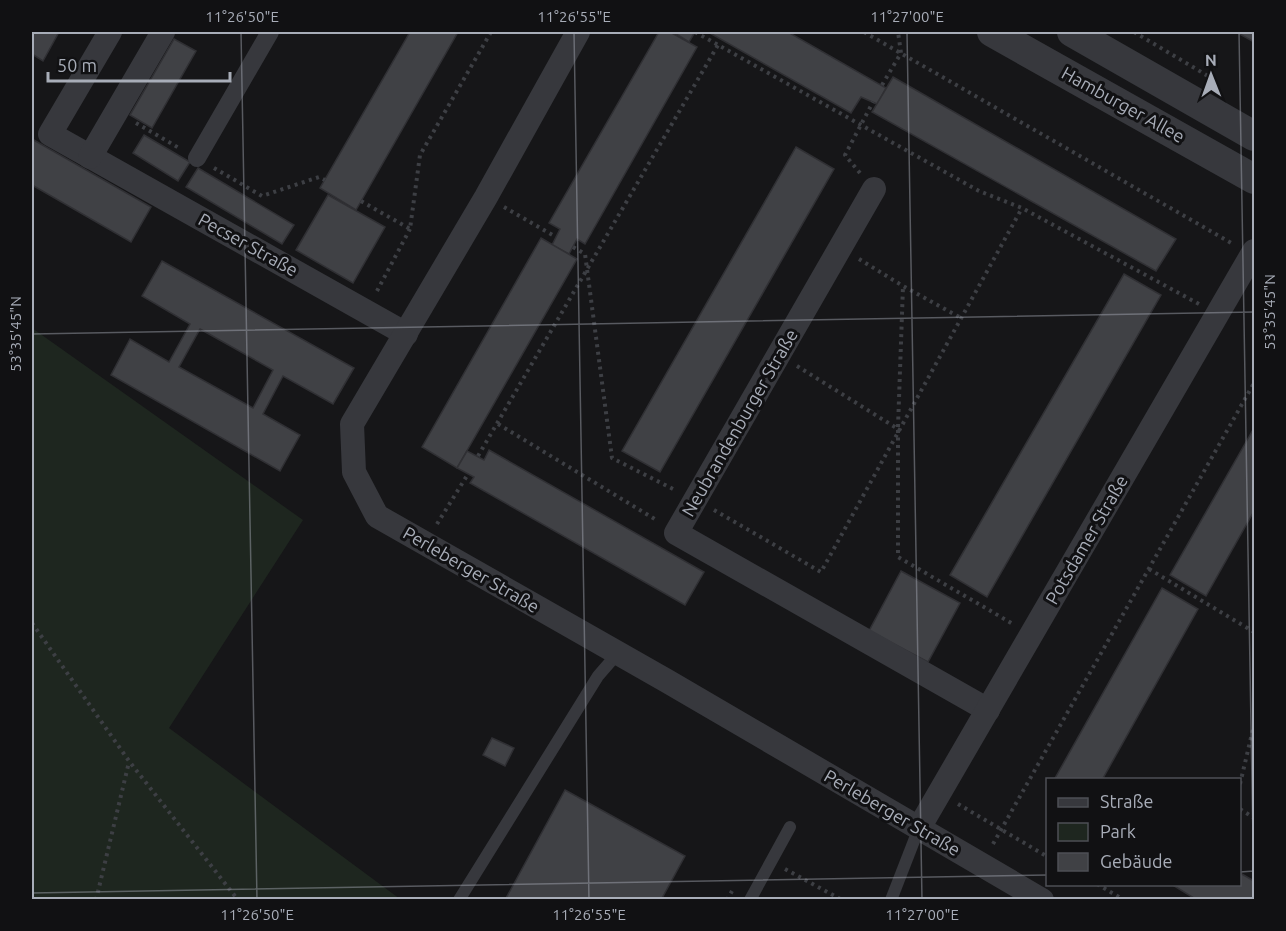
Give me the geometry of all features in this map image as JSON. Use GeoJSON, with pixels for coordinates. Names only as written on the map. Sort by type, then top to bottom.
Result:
{"type":"FeatureCollection","features":[{"type":"Feature","properties":{"kind":"street","name":"Pecser Straße"},"geometry":{"type":"LineString","coordinates":[[110,32],[50,134],[406,334]]}},
{"type":"Feature","properties":{"kind":"street"},"geometry":{"type":"LineString","coordinates":[[90,157],[164,32]]}},
{"type":"Feature","properties":{"kind":"street"},"geometry":{"type":"LineString","coordinates":[[197,158],[270,32]]}},
{"type":"Feature","properties":{"kind":"street","name":"Perleberger Straße"},"geometry":{"type":"LineString","coordinates":[[578,32],[486,197],[352,424],[354,472],[377,516],[919,828],[982,866],[1016,893],[1042,900]]}},
{"type":"Feature","properties":{"kind":"street","name":"Hamburger Allee"},"geometry":{"type":"LineString","coordinates":[[992,32],[1254,179]]}},
{"type":"Feature","properties":{"kind":"street","name":"Hamburger Allee"},"geometry":{"type":"LineString","coordinates":[[1072,32],[1254,136]]}},
{"type":"Feature","properties":{"kind":"street","name":"Neubrandenburger Straße"},"geometry":{"type":"LineString","coordinates":[[874,189],[676,533],[988,710]]}},
{"type":"Feature","properties":{"kind":"street","name":"Potsdamer Straße"},"geometry":{"type":"LineString","coordinates":[[919,828],[1253,253]]}},
{"type":"Feature","properties":{"kind":"lane"},"geometry":{"type":"LineString","coordinates":[[459,900],[598,676],[618,653]]}},
{"type":"Feature","properties":{"kind":"lane"},"geometry":{"type":"LineString","coordinates":[[750,900],[790,827]]}},
{"type":"Feature","properties":{"kind":"lane"},"geometry":{"type":"LineString","coordinates":[[891,900],[919,828]]}},
{"type":"Feature","properties":{"kind":"path"},"geometry":{"type":"LineString","coordinates":[[366,312],[410,229],[420,155],[491,32]]}},
{"type":"Feature","properties":{"kind":"path"},"geometry":{"type":"LineString","coordinates":[[694,32],[979,191],[1022,208],[1218,314]]}},
{"type":"Feature","properties":{"kind":"path"},"geometry":{"type":"LineString","coordinates":[[864,32],[1253,253]]}},
{"type":"Feature","properties":{"kind":"path"},"geometry":{"type":"LineString","coordinates":[[882,85],[901,53],[898,32]]}},
{"type":"Feature","properties":{"kind":"path"},"geometry":{"type":"LineString","coordinates":[[1134,32],[1214,80]]}},
{"type":"Feature","properties":{"kind":"path"},"geometry":{"type":"LineString","coordinates":[[478,456],[718,45]]}},
{"type":"Feature","properties":{"kind":"path"},"geometry":{"type":"LineString","coordinates":[[873,102],[845,155],[874,189]]}},
{"type":"Feature","properties":{"kind":"path"},"geometry":{"type":"LineString","coordinates":[[486,197],[556,237]]}},
{"type":"Feature","properties":{"kind":"path"},"geometry":{"type":"LineString","coordinates":[[362,201],[410,229]]}},
{"type":"Feature","properties":{"kind":"path"},"geometry":{"type":"LineString","coordinates":[[573,247],[585,254],[612,458],[696,500],[821,572],[1022,208]]}},
{"type":"Feature","properties":{"kind":"path"},"geometry":{"type":"LineString","coordinates":[[841,247],[903,286],[961,318]]}},
{"type":"Feature","properties":{"kind":"path"},"geometry":{"type":"LineString","coordinates":[[903,286],[898,429],[898,557],[1032,635]]}},
{"type":"Feature","properties":{"kind":"path"},"geometry":{"type":"LineString","coordinates":[[779,355],[898,429]]}},
{"type":"Feature","properties":{"kind":"path"},"geometry":{"type":"LineString","coordinates":[[982,866],[1000,830],[1254,383]]}},
{"type":"Feature","properties":{"kind":"path"},"geometry":{"type":"LineString","coordinates":[[498,424],[676,533]]}},
{"type":"Feature","properties":{"kind":"path"},"geometry":{"type":"LineString","coordinates":[[425,543],[468,474]]}},
{"type":"Feature","properties":{"kind":"path"},"geometry":{"type":"LineString","coordinates":[[1149,569],[1254,632]]}},
{"type":"Feature","properties":{"kind":"path"},"geometry":{"type":"LineString","coordinates":[[32,623],[129,761],[238,900]]}},
{"type":"Feature","properties":{"kind":"path"},"geometry":{"type":"LineString","coordinates":[[1241,778],[1254,725]]}},
{"type":"Feature","properties":{"kind":"path"},"geometry":{"type":"LineString","coordinates":[[96,900],[129,761]]}},
{"type":"Feature","properties":{"kind":"path"},"geometry":{"type":"LineString","coordinates":[[940,793],[1046,856]]}},
{"type":"Feature","properties":{"kind":"path"},"geometry":{"type":"LineString","coordinates":[[1241,810],[1254,818]]}},
{"type":"Feature","properties":{"kind":"path"},"geometry":{"type":"LineString","coordinates":[[771,862],[842,900]]}},
{"type":"Feature","properties":{"kind":"path"},"geometry":{"type":"LineString","coordinates":[[1099,886],[1124,900]]}},
{"type":"Feature","properties":{"kind":"green space"},"geometry":{"type":"Polygon","coordinates":[[[32,328],[303,520],[169,728],[400,899],[32,899],[32,328]]]}},
{"type":"Feature","properties":{"kind":"building"},"geometry":{"type":"Polygon","coordinates":[[[32,32],[59,32],[43,61],[32,54],[32,32]]]}},
{"type":"Feature","properties":{"kind":"building"},"geometry":{"type":"Polygon","coordinates":[[[410,32],[458,32],[356,210],[320,188],[410,32]]]}},
{"type":"Feature","properties":{"kind":"building"},"geometry":{"type":"Polygon","coordinates":[[[659,32],[670,32],[697,47],[585,244],[577,239],[569,254],[552,245],[560,229],[549,223],[659,32]]]}},
{"type":"Feature","properties":{"kind":"building"},"geometry":{"type":"Polygon","coordinates":[[[673,32],[695,32],[689,42],[673,32]]]}},
{"type":"Feature","properties":{"kind":"building"},"geometry":{"type":"Polygon","coordinates":[[[708,32],[788,32],[886,88],[877,104],[861,97],[851,113],[708,32]]]}},
{"type":"Feature","properties":{"kind":"building"},"geometry":{"type":"Polygon","coordinates":[[[1236,32],[1254,32],[1254,42],[1236,32]]]}},
{"type":"Feature","properties":{"kind":"building"},"geometry":{"type":"Polygon","coordinates":[[[174,39],[196,51],[152,128],[130,115],[174,39]]]}},
{"type":"Feature","properties":{"kind":"building"},"geometry":{"type":"Polygon","coordinates":[[[893,77],[1176,239],[1156,271],[872,112],[893,77]]]}},
{"type":"Feature","properties":{"kind":"building"},"geometry":{"type":"Polygon","coordinates":[[[144,135],[190,162],[178,181],[133,153],[144,135]]]}},
{"type":"Feature","properties":{"kind":"building"},"geometry":{"type":"Polygon","coordinates":[[[32,139],[151,207],[131,242],[32,185],[32,139]]]}},
{"type":"Feature","properties":{"kind":"building"},"geometry":{"type":"Polygon","coordinates":[[[796,147],[834,169],[660,472],[622,451],[796,147]]]}},
{"type":"Feature","properties":{"kind":"building"},"geometry":{"type":"Polygon","coordinates":[[[198,168],[294,225],[282,244],[186,187],[198,168]]]}},
{"type":"Feature","properties":{"kind":"building"},"geometry":{"type":"Polygon","coordinates":[[[328,195],[385,227],[353,283],[296,250],[328,195]]]}},
{"type":"Feature","properties":{"kind":"building"},"geometry":{"type":"Polygon","coordinates":[[[541,238],[577,259],[457,468],[422,447],[541,238]]]}},
{"type":"Feature","properties":{"kind":"building"},"geometry":{"type":"Polygon","coordinates":[[[162,261],[354,368],[333,404],[283,376],[263,414],[300,435],[280,471],[111,375],[130,339],[169,362],[190,324],[142,296],[162,261]],[[200,329],[179,367],[253,408],[273,370],[200,329]]]}},
{"type":"Feature","properties":{"kind":"building"},"geometry":{"type":"Polygon","coordinates":[[[1124,274],[1161,295],[987,597],[950,575],[1124,274]]]}},
{"type":"Feature","properties":{"kind":"building"},"geometry":{"type":"Polygon","coordinates":[[[1254,428],[1254,511],[1206,596],[1170,575],[1254,428]]]}},
{"type":"Feature","properties":{"kind":"building"},"geometry":{"type":"Polygon","coordinates":[[[489,450],[704,572],[685,605],[470,483],[474,477],[457,468],[467,451],[484,460],[489,450]]]}},
{"type":"Feature","properties":{"kind":"building"},"geometry":{"type":"Polygon","coordinates":[[[901,571],[960,603],[928,662],[869,631],[901,571]]]}},
{"type":"Feature","properties":{"kind":"building"},"geometry":{"type":"Polygon","coordinates":[[[1162,588],[1198,609],[1103,778],[1055,778],[1162,588]]]}},
{"type":"Feature","properties":{"kind":"building"},"geometry":{"type":"Polygon","coordinates":[[[492,738],[514,748],[505,766],[483,755],[492,738]]]}},
{"type":"Feature","properties":{"kind":"building"},"geometry":{"type":"Polygon","coordinates":[[[565,790],[685,856],[661,900],[505,900],[565,790]]]}},
{"type":"Feature","properties":{"kind":"building"},"geometry":{"type":"Polygon","coordinates":[[[1241,874],[1254,881],[1254,900],[1197,900],[1174,886],[1241,886],[1241,874]]]}}]}
